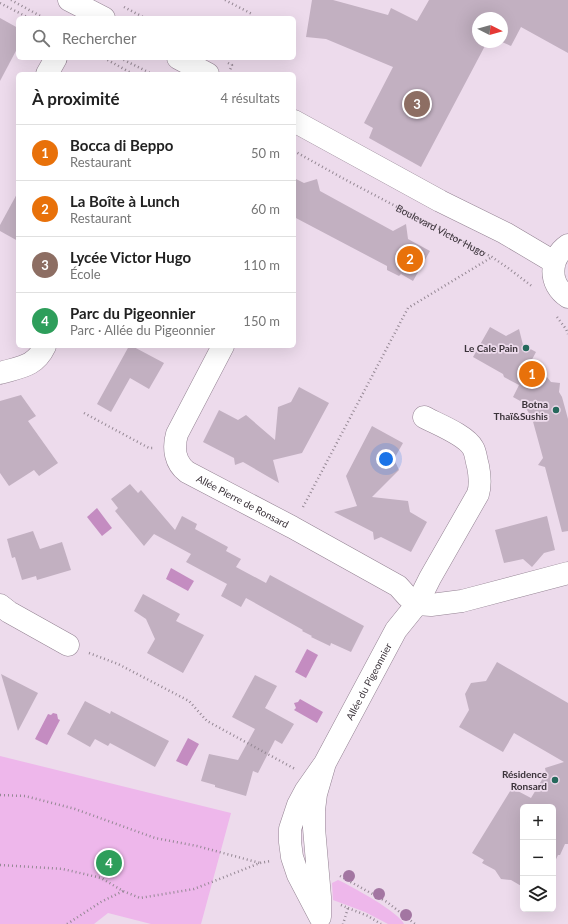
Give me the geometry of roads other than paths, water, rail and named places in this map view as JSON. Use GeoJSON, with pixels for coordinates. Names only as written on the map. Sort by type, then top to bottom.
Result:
{"type":"FeatureCollection","features":[{"type":"Feature","properties":{"kind":"street"},"geometry":{"type":"LineString","coordinates":[[70,0],[111,11]]}},
{"type":"Feature","properties":{"kind":"street"},"geometry":{"type":"LineString","coordinates":[[48,72],[55,60]]}},
{"type":"Feature","properties":{"kind":"street"},"geometry":{"type":"LineString","coordinates":[[182,60],[204,72]]}},
{"type":"Feature","properties":{"kind":"street"},"geometry":{"type":"LineString","coordinates":[[296,122],[440,201],[505,233],[554,262]]}},
{"type":"Feature","properties":{"kind":"street"},"geometry":{"type":"LineString","coordinates":[[561,305],[559,290],[554,279],[553,267],[557,255],[568,245]]}},
{"type":"Feature","properties":{"kind":"street"},"geometry":{"type":"LineString","coordinates":[[0,373],[34,362],[44,348]]}},
{"type":"Feature","properties":{"kind":"street","name":"Allée Pierre de Ronsard"},"geometry":{"type":"LineString","coordinates":[[222,348],[177,434],[174,450],[181,465],[187,472],[292,527],[398,586],[417,604]]}},
{"type":"Feature","properties":{"kind":"street"},"geometry":{"type":"LineString","coordinates":[[424,417],[470,443],[474,449],[480,477],[480,486],[478,494],[430,578],[417,604],[431,605],[462,602],[568,573]]}},
{"type":"Feature","properties":{"kind":"street","name":"Allée du Pigeonnier"},"geometry":{"type":"LineString","coordinates":[[320,921],[298,875],[292,857],[290,829],[298,805],[319,771],[396,630],[417,604]]}},
{"type":"Feature","properties":{"kind":"street"},"geometry":{"type":"LineString","coordinates":[[0,605],[9,612],[68,644]]}},
{"type":"Feature","properties":{"kind":"place","name":"Lycée Victor Hugo"},"geometry":{"type":"Point","coordinates":[417,104]}},
{"type":"Feature","properties":{"kind":"place","name":"La Boîte à Lunch"},"geometry":{"type":"Point","coordinates":[410,259]}},
{"type":"Feature","properties":{"kind":"place","name":"Le Cale Pain"},"geometry":{"type":"Point","coordinates":[526,348]}},
{"type":"Feature","properties":{"kind":"place","name":"Bocca di Beppo"},"geometry":{"type":"Point","coordinates":[532,374]}},
{"type":"Feature","properties":{"kind":"place","name":"Botna Thaï&Sushis"},"geometry":{"type":"Point","coordinates":[556,410]}},
{"type":"Feature","properties":{"kind":"place","name":"Résidence Ronsard"},"geometry":{"type":"Point","coordinates":[555,780]}},
{"type":"Feature","properties":{"kind":"place","name":"Parc du Pigeonnier"},"geometry":{"type":"Point","coordinates":[109,863]}}]}
